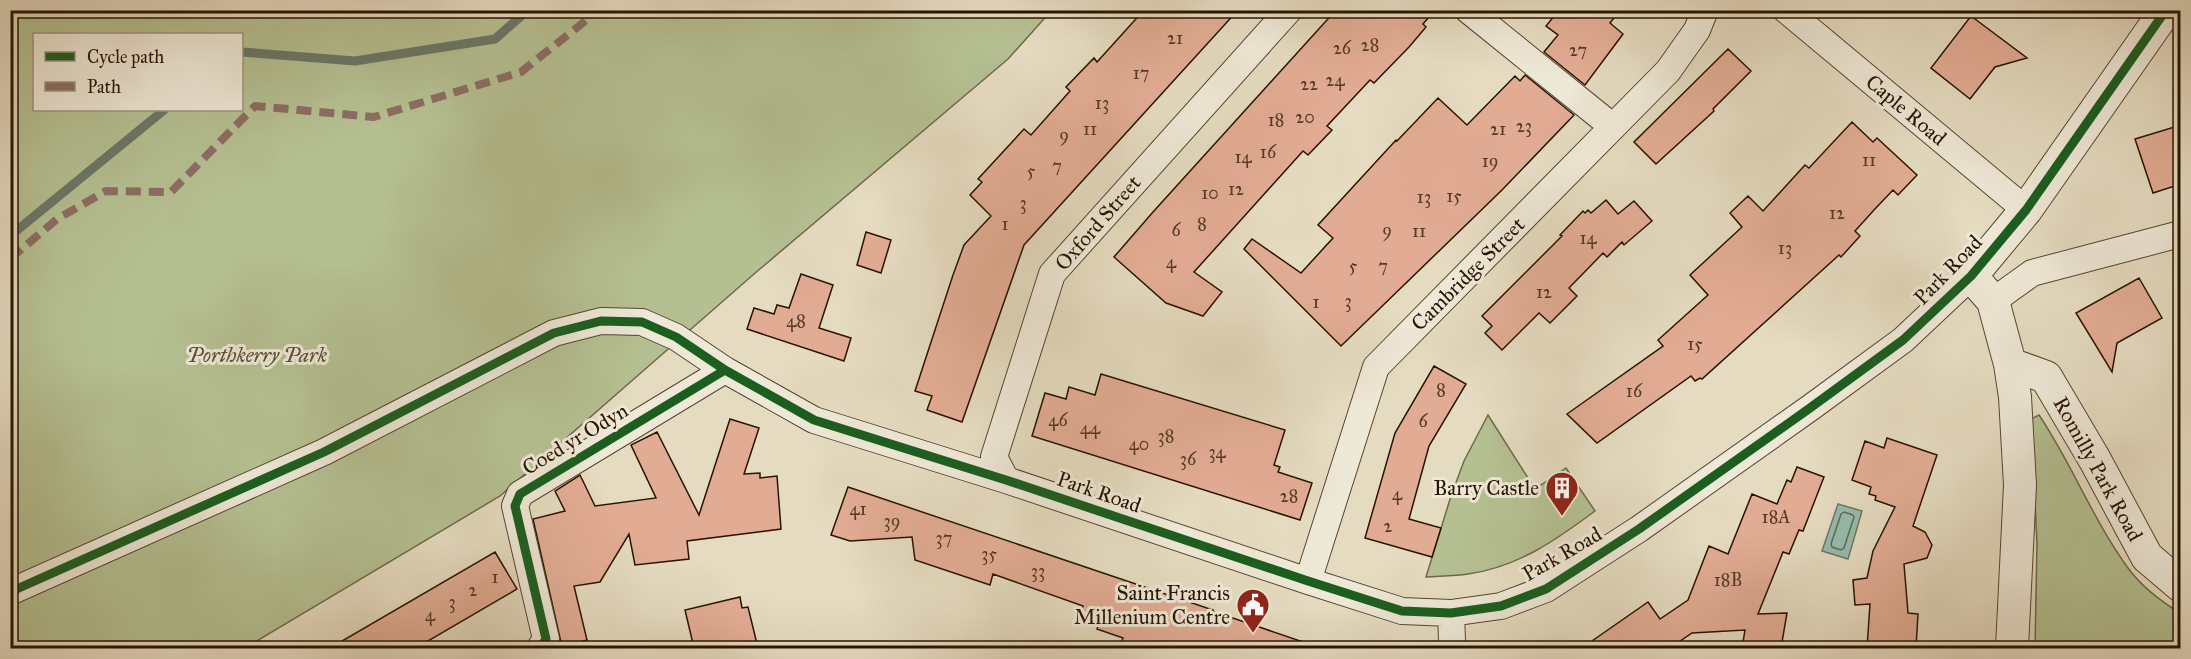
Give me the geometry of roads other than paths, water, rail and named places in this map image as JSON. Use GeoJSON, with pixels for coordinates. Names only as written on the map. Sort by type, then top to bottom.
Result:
{"type":"FeatureCollection","features":[{"type":"Feature","properties":{"kind":"street","name":"Oxford Street"},"geometry":{"type":"LineString","coordinates":[[1006,480],[994,457],[1052,274],[1289,10]]}},
{"type":"Feature","properties":{"kind":"street"},"geometry":{"type":"LineString","coordinates":[[1468,10],[1613,127]]}},
{"type":"Feature","properties":{"kind":"street","name":"Cambridge Street"},"geometry":{"type":"LineString","coordinates":[[1308,581],[1376,367],[1668,71],[1697,30],[1705,10]]}},
{"type":"Feature","properties":{"kind":"street","name":"Caple Road"},"geometry":{"type":"LineString","coordinates":[[1786,10],[2026,210]]}},
{"type":"Feature","properties":{"kind":"street","name":"Park Road"},"geometry":{"type":"LineString","coordinates":[[10,591],[324,452],[554,333],[601,321],[642,322],[676,337],[725,370],[814,420],[1006,480],[1402,611],[1450,613],[1501,606],[1546,589],[1630,535],[1903,340],[1971,276],[2026,210],[2166,10]]}},
{"type":"Feature","properties":{"kind":"street"},"geometry":{"type":"LineString","coordinates":[[1993,301],[2032,273],[2181,234]]}},
{"type":"Feature","properties":{"kind":"street"},"geometry":{"type":"LineString","coordinates":[[1971,276],[1993,301],[2010,364],[2015,397],[2020,485],[2012,648]]}},
{"type":"Feature","properties":{"kind":"street","name":"Romilly Park Road"},"geometry":{"type":"LineString","coordinates":[[2010,364],[2046,376],[2095,460],[2147,557],[2181,585]]}},
{"type":"Feature","properties":{"kind":"street","name":"Coed yr Odyn"},"geometry":{"type":"LineString","coordinates":[[540,648],[546,639],[515,506],[520,494],[725,370]]}},
{"type":"Feature","properties":{"kind":"street"},"geometry":{"type":"LineString","coordinates":[[1450,613],[1452,641],[1450,648]]}},
{"type":"Feature","properties":{"kind":"water"},"geometry":{"type":"Polygon","coordinates":[[[1838,504],[1862,511],[1848,559],[1822,551],[1838,504]]]}},
{"type":"Feature","properties":{"kind":"waterway"},"geometry":{"type":"LineString","coordinates":[[243,52],[355,61],[495,39],[528,10]]}},
{"type":"Feature","properties":{"kind":"waterway"},"geometry":{"type":"LineString","coordinates":[[10,236],[163,111]]}},
{"type":"Feature","properties":{"kind":"place","name":"Barry Castle"},"geometry":{"type":"Point","coordinates":[1562,517]}},
{"type":"Feature","properties":{"kind":"place","name":"Saint Francis Millenium Centre"},"geometry":{"type":"Point","coordinates":[1253,634]}},
{"type":"Feature","properties":{"kind":"park label","name":"Porthkerry Park"},"geometry":{"type":"Point","coordinates":[257,355]}}]}
